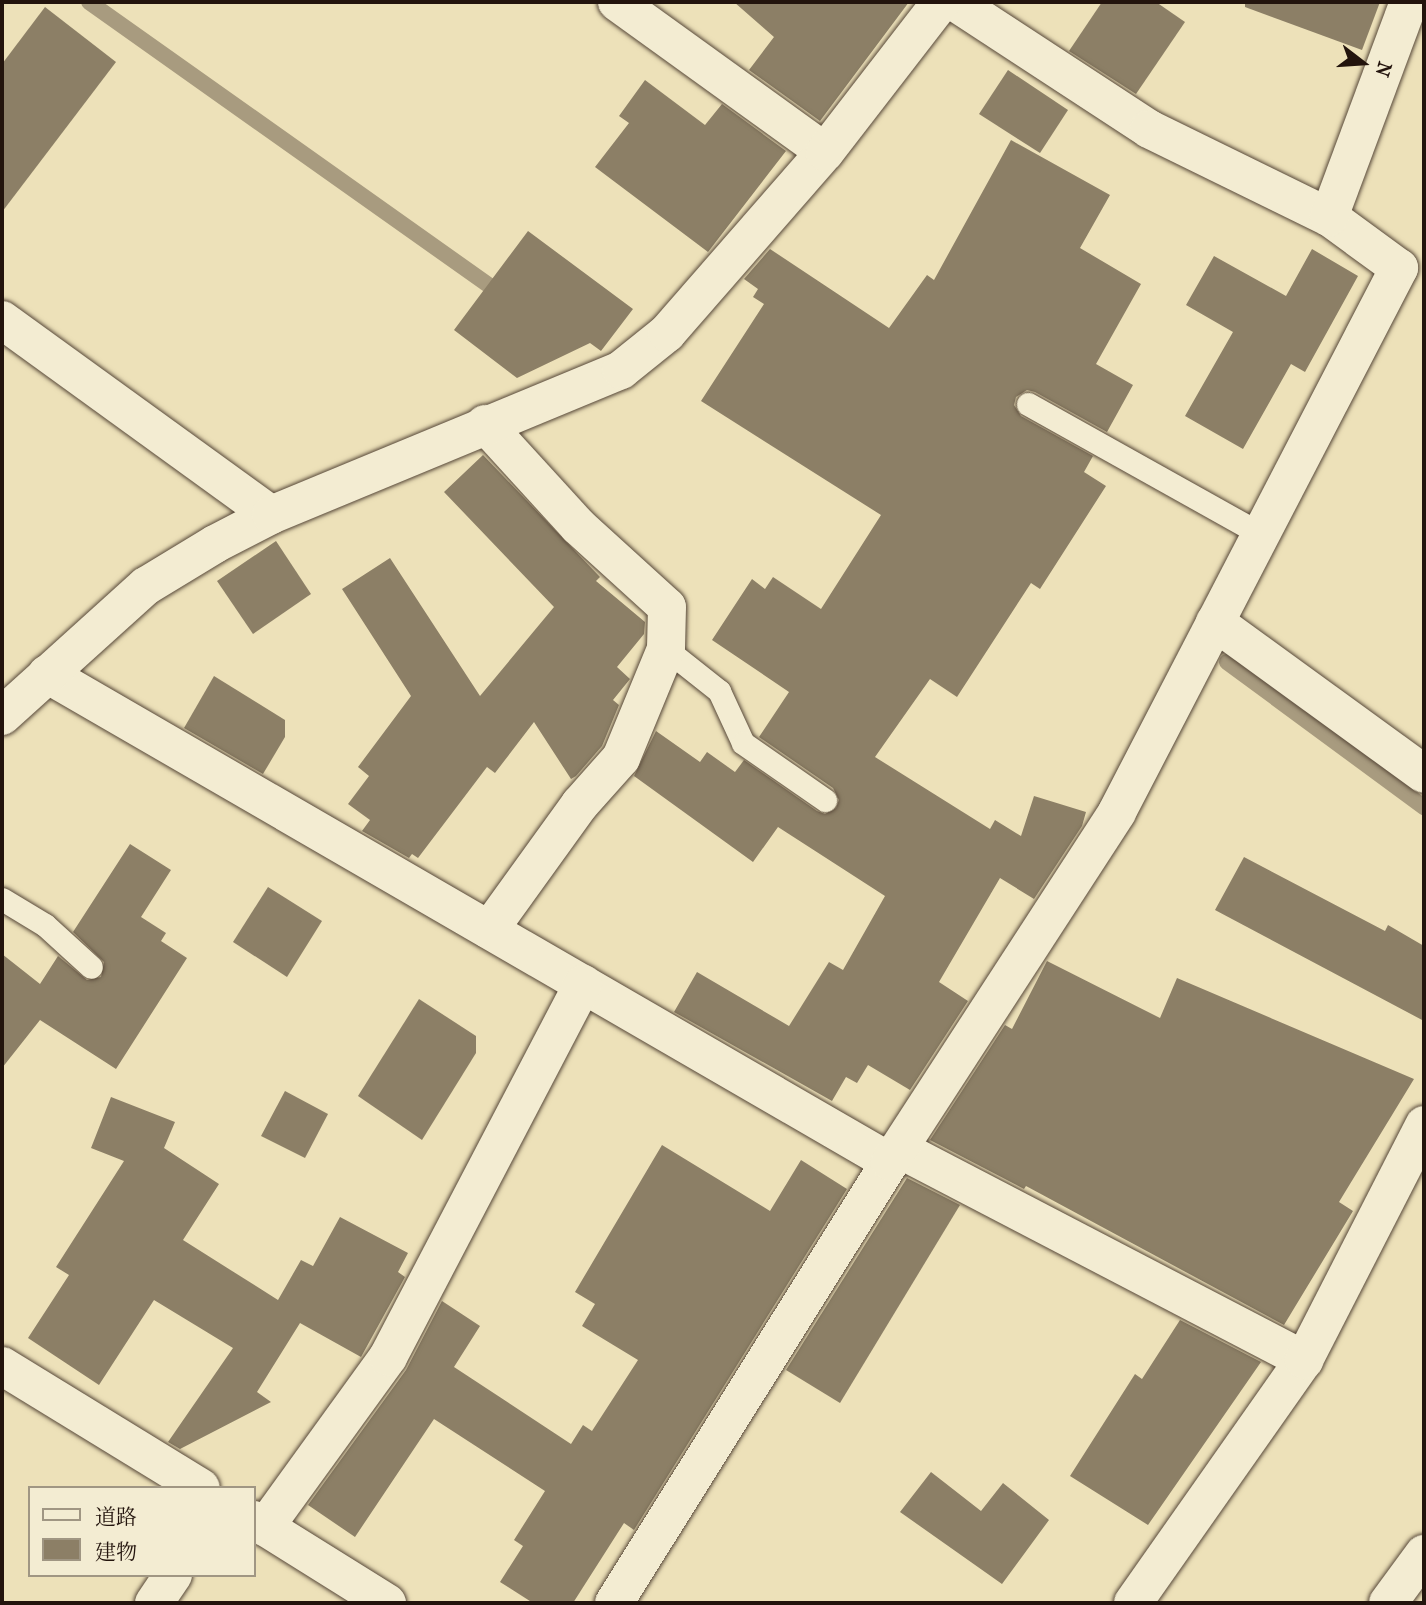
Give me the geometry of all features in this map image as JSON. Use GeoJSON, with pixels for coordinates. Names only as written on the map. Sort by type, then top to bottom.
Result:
{"type":"FeatureCollection","features":[{"type":"Feature","properties":{"kind":"street"},"geometry":{"type":"LineString","coordinates":[[617,2],[825,152]]}},
{"type":"Feature","properties":{"kind":"street"},"geometry":{"type":"LineString","coordinates":[[2,716],[146,586],[271,515],[485,424],[621,370],[667,333],[825,152],[941,2]]}},
{"type":"Feature","properties":{"kind":"street"},"geometry":{"type":"LineString","coordinates":[[614,1603],[895,1156],[1117,812],[1261,534],[1412,277],[1329,218],[1149,129],[955,2]]}},
{"type":"Feature","properties":{"kind":"street"},"geometry":{"type":"LineString","coordinates":[[1329,218],[1409,2]]}},
{"type":"Feature","properties":{"kind":"street"},"geometry":{"type":"LineString","coordinates":[[2,320],[271,515]]}},
{"type":"Feature","properties":{"kind":"street"},"geometry":{"type":"LineString","coordinates":[[485,424],[578,526],[667,607],[666,649],[621,758],[580,804],[489,930]]}},
{"type":"Feature","properties":{"kind":"street"},"geometry":{"type":"LineString","coordinates":[[1216,622],[1424,774]]}},
{"type":"Feature","properties":{"kind":"street"},"geometry":{"type":"LineString","coordinates":[[47,674],[583,984],[895,1156],[1304,1360]]}},
{"type":"Feature","properties":{"kind":"street"},"geometry":{"type":"LineString","coordinates":[[387,1603],[259,1524],[388,1357],[583,984]]}},
{"type":"Feature","properties":{"kind":"street"},"geometry":{"type":"LineString","coordinates":[[1133,1603],[1304,1360],[1424,1125]]}},
{"type":"Feature","properties":{"kind":"street"},"geometry":{"type":"LineString","coordinates":[[2,1366],[198,1486]]}},
{"type":"Feature","properties":{"kind":"street"},"geometry":{"type":"LineString","coordinates":[[1388,1603],[1424,1554]]}},
{"type":"Feature","properties":{"kind":"street"},"geometry":{"type":"LineString","coordinates":[[154,1603],[172,1577]]}},
{"type":"Feature","properties":{"kind":"lane"},"geometry":{"type":"LineString","coordinates":[[1027,404],[1261,534]]}},
{"type":"Feature","properties":{"kind":"lane"},"geometry":{"type":"LineString","coordinates":[[666,649],[719,691],[743,743],[825,800]]}},
{"type":"Feature","properties":{"kind":"lane"},"geometry":{"type":"LineString","coordinates":[[2,899],[46,925],[91,967]]}},
{"type":"Feature","properties":{"kind":"building"},"geometry":{"type":"Polygon","coordinates":[[[734,2],[909,2],[820,121],[749,70],[774,37],[734,2]]]}},
{"type":"Feature","properties":{"kind":"building"},"geometry":{"type":"Polygon","coordinates":[[[1102,2],[1156,2],[1185,22],[1136,94],[1069,51],[1102,2]]]}},
{"type":"Feature","properties":{"kind":"building"},"geometry":{"type":"Polygon","coordinates":[[[1245,2],[1380,2],[1362,50],[1245,7],[1245,2]]]}},
{"type":"Feature","properties":{"kind":"building"},"geometry":{"type":"Polygon","coordinates":[[[45,7],[116,62],[2,212],[2,64],[45,7]]]}},
{"type":"Feature","properties":{"kind":"building"},"geometry":{"type":"Polygon","coordinates":[[[1008,70],[1068,110],[1040,153],[979,114],[1008,70]]]}},
{"type":"Feature","properties":{"kind":"building"},"geometry":{"type":"Polygon","coordinates":[[[645,80],[705,125],[722,104],[786,151],[708,252],[595,167],[629,123],[619,116],[645,80]]]}},
{"type":"Feature","properties":{"kind":"building"},"geometry":{"type":"Polygon","coordinates":[[[1011,140],[1110,195],[1080,248],[1141,284],[1096,364],[1133,385],[1107,432],[1035,392],[1027,390],[1016,397],[1014,405],[1021,416],[1093,456],[1084,472],[1106,486],[1040,589],[1031,583],[957,697],[930,679],[875,757],[990,829],[995,820],[1021,836],[1034,796],[1086,812],[1082,826],[1034,899],[1000,878],[939,982],[968,1001],[910,1090],[868,1065],[857,1083],[846,1077],[832,1101],[674,1012],[697,972],[789,1026],[829,962],[843,970],[885,896],[778,827],[753,862],[634,776],[656,731],[700,762],[707,752],[735,772],[744,760],[817,811],[825,814],[836,808],[839,800],[833,788],[759,737],[789,692],[712,640],[752,579],[765,589],[773,577],[821,609],[881,515],[701,401],[764,304],[753,297],[758,289],[744,279],[770,249],[889,328],[927,275],[934,280],[1011,140]]]}},
{"type":"Feature","properties":{"kind":"building"},"geometry":{"type":"Polygon","coordinates":[[[528,231],[633,309],[601,351],[590,343],[517,378],[454,330],[528,231]]]}},
{"type":"Feature","properties":{"kind":"building"},"geometry":{"type":"Polygon","coordinates":[[[1312,249],[1358,276],[1305,372],[1291,364],[1243,449],[1185,416],[1233,332],[1186,305],[1214,256],[1286,296],[1312,249]]]}},
{"type":"Feature","properties":{"kind":"building"},"geometry":{"type":"Polygon","coordinates":[[[483,455],[600,577],[596,581],[645,622],[644,634],[617,667],[630,679],[613,700],[619,705],[602,746],[576,776],[571,779],[534,722],[495,773],[487,767],[418,858],[412,854],[409,858],[362,831],[370,820],[348,804],[369,776],[358,767],[411,696],[342,589],[390,558],[480,696],[554,607],[444,492],[483,455]]]}},
{"type":"Feature","properties":{"kind":"building"},"geometry":{"type":"Polygon","coordinates":[[[276,541],[311,594],[253,634],[217,581],[276,541]]]}},
{"type":"Feature","properties":{"kind":"building"},"geometry":{"type":"Polygon","coordinates":[[[214,676],[285,720],[285,737],[263,774],[184,728],[214,676]]]}},
{"type":"Feature","properties":{"kind":"building"},"geometry":{"type":"Polygon","coordinates":[[[130,844],[171,870],[141,917],[166,933],[161,941],[187,958],[116,1069],[40,1020],[2,1068],[2,954],[40,984],[58,956],[87,980],[101,977],[104,962],[73,932],[130,844]]]}},
{"type":"Feature","properties":{"kind":"building"},"geometry":{"type":"Polygon","coordinates":[[[1244,857],[1385,931],[1388,925],[1424,946],[1424,1021],[1215,910],[1244,857]]]}},
{"type":"Feature","properties":{"kind":"building"},"geometry":{"type":"Polygon","coordinates":[[[268,887],[322,921],[287,977],[233,942],[268,887]]]}},
{"type":"Feature","properties":{"kind":"building"},"geometry":{"type":"Polygon","coordinates":[[[1047,961],[1160,1018],[1177,978],[1414,1079],[1339,1202],[1353,1211],[1284,1325],[1026,1186],[1024,1189],[930,1140],[1005,1025],[1012,1029],[1047,961]]]}},
{"type":"Feature","properties":{"kind":"building"},"geometry":{"type":"Polygon","coordinates":[[[419,999],[476,1036],[476,1053],[422,1140],[358,1096],[419,999]]]}},
{"type":"Feature","properties":{"kind":"building"},"geometry":{"type":"Polygon","coordinates":[[[285,1091],[328,1114],[305,1158],[261,1136],[285,1091]]]}},
{"type":"Feature","properties":{"kind":"building"},"geometry":{"type":"Polygon","coordinates":[[[111,1097],[175,1122],[164,1148],[219,1184],[183,1240],[278,1300],[301,1260],[313,1266],[340,1217],[408,1253],[398,1272],[405,1277],[361,1357],[300,1323],[257,1392],[271,1402],[180,1449],[168,1442],[233,1348],[154,1300],[99,1385],[28,1338],[69,1275],[56,1267],[124,1161],[91,1148],[111,1097]]]}},
{"type":"Feature","properties":{"kind":"building"},"geometry":{"type":"Polygon","coordinates":[[[662,1145],[770,1211],[801,1160],[847,1189],[634,1530],[624,1523],[573,1603],[533,1603],[500,1582],[523,1546],[514,1540],[545,1491],[434,1419],[355,1537],[308,1505],[406,1370],[442,1301],[480,1326],[454,1367],[571,1444],[583,1425],[592,1431],[638,1360],[582,1326],[595,1304],[575,1292],[662,1145]]]}},
{"type":"Feature","properties":{"kind":"building"},"geometry":{"type":"Polygon","coordinates":[[[907,1178],[960,1205],[840,1403],[786,1370],[907,1178]]]}},
{"type":"Feature","properties":{"kind":"building"},"geometry":{"type":"Polygon","coordinates":[[[1180,1320],[1261,1362],[1148,1525],[1070,1476],[1135,1374],[1142,1379],[1180,1320]]]}},
{"type":"Feature","properties":{"kind":"building"},"geometry":{"type":"Polygon","coordinates":[[[931,1472],[981,1511],[1003,1483],[1049,1520],[1002,1584],[900,1512],[931,1472]]]}},
{"type":"Feature","properties":{"kind":"waterway"},"geometry":{"type":"LineString","coordinates":[[89,2],[504,296]]}},
{"type":"Feature","properties":{"kind":"waterway"},"geometry":{"type":"LineString","coordinates":[[1227,662],[1424,807]]}}]}
